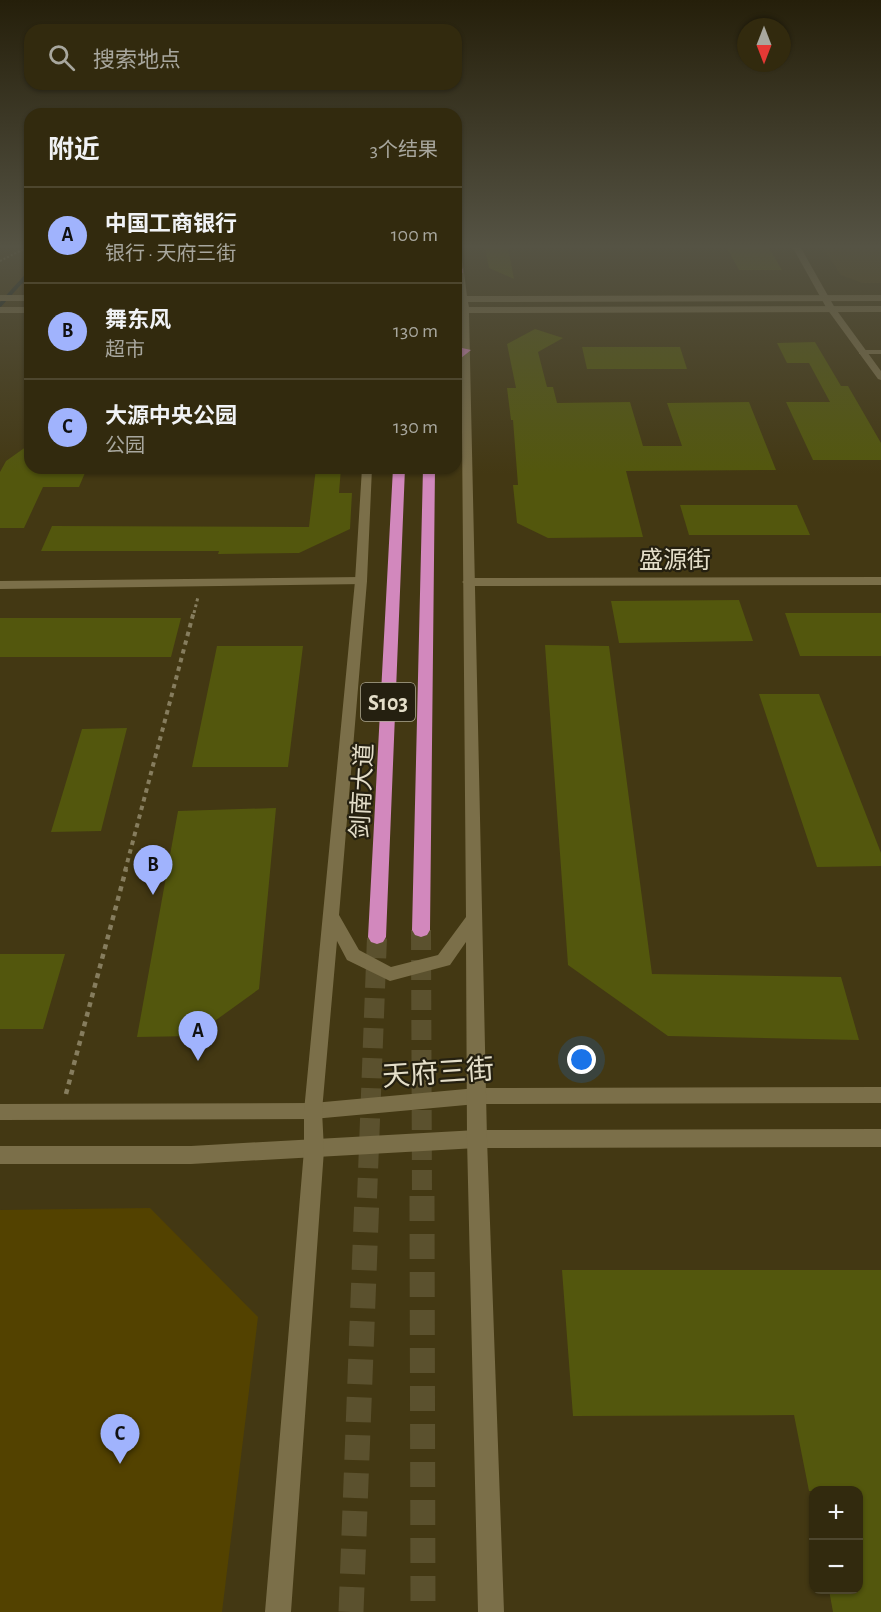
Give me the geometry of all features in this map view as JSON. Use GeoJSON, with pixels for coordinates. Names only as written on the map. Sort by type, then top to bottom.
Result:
{"type":"FeatureCollection","features":[{"type":"Feature","properties":{"kind":"highway","name":"剑南大道"},"geometry":{"type":"LineString","coordinates":[[377,937],[399,474]]}},
{"type":"Feature","properties":{"kind":"highway","name":"S103"},"geometry":{"type":"LineString","coordinates":[[421,930],[429,474]]}},
{"type":"Feature","properties":{"kind":"main road"},"geometry":{"type":"LineString","coordinates":[[462,342],[463,323]]}},
{"type":"Feature","properties":{"kind":"main road"},"geometry":{"type":"LineString","coordinates":[[841,323],[881,378]]}},
{"type":"Feature","properties":{"kind":"main road"},"geometry":{"type":"LineString","coordinates":[[462,387],[468,582],[477,1139],[491,1612]]}},
{"type":"Feature","properties":{"kind":"main road"},"geometry":{"type":"LineString","coordinates":[[278,1612],[314,1150],[314,1111],[361,581],[367,474]]}},
{"type":"Feature","properties":{"kind":"main road","name":"盛源街"},"geometry":{"type":"LineString","coordinates":[[468,582],[881,580]]}},
{"type":"Feature","properties":{"kind":"main road"},"geometry":{"type":"LineString","coordinates":[[0,585],[361,581]]}},
{"type":"Feature","properties":{"kind":"main road"},"geometry":{"type":"LineString","coordinates":[[330,914],[353,955],[390,974],[444,960],[474,918]]}},
{"type":"Feature","properties":{"kind":"main road","name":"天府三街"},"geometry":{"type":"LineString","coordinates":[[0,1112],[314,1111],[477,1096],[881,1095]]}},
{"type":"Feature","properties":{"kind":"main road"},"geometry":{"type":"LineString","coordinates":[[0,1155],[191,1155],[314,1150],[477,1139],[881,1138]]}},
{"type":"Feature","properties":{"kind":"lane"},"geometry":{"type":"LineString","coordinates":[[862,352],[881,352]]}},
{"type":"Feature","properties":{"kind":"path"},"geometry":{"type":"LineString","coordinates":[[61,1112],[202,583]]}},
{"type":"Feature","properties":{"kind":"shaded area"},"geometry":{"type":"Polygon","coordinates":[[[150,1208],[258,1317],[222,1612],[0,1612],[0,1210],[150,1208]]]}},
{"type":"Feature","properties":{"kind":"building"},"geometry":{"type":"Polygon","coordinates":[[[535,329],[563,338],[538,352],[547,387],[553,387],[557,403],[630,402],[643,446],[682,446],[667,403],[749,402],[776,470],[626,471],[643,537],[548,538],[517,523],[513,485],[518,485],[513,420],[511,420],[507,388],[516,388],[507,344],[535,329]]]}},
{"type":"Feature","properties":{"kind":"building"},"geometry":{"type":"Polygon","coordinates":[[[815,342],[841,386],[848,386],[881,443],[881,460],[813,460],[786,402],[830,402],[809,363],[787,363],[777,343],[815,342]]]}},
{"type":"Feature","properties":{"kind":"building"},"geometry":{"type":"Polygon","coordinates":[[[582,347],[680,347],[687,369],[587,369],[582,347]]]}},
{"type":"Feature","properties":{"kind":"building"},"geometry":{"type":"Polygon","coordinates":[[[24,448],[24,474],[84,474],[79,487],[43,487],[24,528],[0,528],[0,472],[6,461],[24,448]]]}},
{"type":"Feature","properties":{"kind":"building"},"geometry":{"type":"Polygon","coordinates":[[[315,474],[341,474],[339,493],[352,493],[350,529],[299,553],[41,551],[52,526],[309,527],[315,474]]]}},
{"type":"Feature","properties":{"kind":"building"},"geometry":{"type":"Polygon","coordinates":[[[680,505],[797,505],[810,535],[689,535],[680,505]]]}},
{"type":"Feature","properties":{"kind":"building"},"geometry":{"type":"Polygon","coordinates":[[[739,600],[753,641],[619,643],[611,601],[739,600]]]}},
{"type":"Feature","properties":{"kind":"building"},"geometry":{"type":"Polygon","coordinates":[[[785,613],[881,613],[881,656],[800,656],[785,613]]]}},
{"type":"Feature","properties":{"kind":"building"},"geometry":{"type":"Polygon","coordinates":[[[0,618],[181,618],[171,657],[0,657],[0,618]]]}},
{"type":"Feature","properties":{"kind":"building"},"geometry":{"type":"Polygon","coordinates":[[[545,645],[609,646],[652,974],[841,977],[859,1040],[668,1036],[568,965],[545,645]]]}},
{"type":"Feature","properties":{"kind":"building"},"geometry":{"type":"Polygon","coordinates":[[[217,646],[303,646],[288,767],[192,767],[217,646]]]}},
{"type":"Feature","properties":{"kind":"building"},"geometry":{"type":"Polygon","coordinates":[[[759,694],[819,694],[881,853],[881,866],[817,867],[759,694]]]}},
{"type":"Feature","properties":{"kind":"building"},"geometry":{"type":"Polygon","coordinates":[[[127,728],[101,831],[51,832],[82,729],[127,728]]]}},
{"type":"Feature","properties":{"kind":"building"},"geometry":{"type":"Polygon","coordinates":[[[276,808],[259,989],[194,1036],[137,1037],[178,811],[276,808]]]}},
{"type":"Feature","properties":{"kind":"building"},"geometry":{"type":"Polygon","coordinates":[[[0,954],[65,954],[43,1029],[0,1029],[0,954]]]}},
{"type":"Feature","properties":{"kind":"building"},"geometry":{"type":"Polygon","coordinates":[[[562,1270],[881,1270],[881,1612],[833,1612],[830,1594],[863,1594],[863,1486],[809,1486],[809,1491],[794,1415],[573,1416],[562,1270]]]}},
{"type":"Feature","properties":{"kind":"tunnel"},"geometry":{"type":"LineString","coordinates":[[421,930],[422,1198]]}},
{"type":"Feature","properties":{"kind":"tunnel"},"geometry":{"type":"LineString","coordinates":[[367,1198],[377,937]]}},
{"type":"Feature","properties":{"kind":"tunnel"},"geometry":{"type":"LineString","coordinates":[[351,1612],[367,1196]]}},
{"type":"Feature","properties":{"kind":"tunnel"},"geometry":{"type":"LineString","coordinates":[[422,1196],[423,1612]]}},
{"type":"Feature","properties":{"kind":"place","name":"舞东风"},"geometry":{"type":"Point","coordinates":[153,895]}},
{"type":"Feature","properties":{"kind":"place","name":"中国工商银行"},"geometry":{"type":"Point","coordinates":[198,1061]}},
{"type":"Feature","properties":{"kind":"place","name":"大源中央公园"},"geometry":{"type":"Point","coordinates":[120,1464]}}]}
